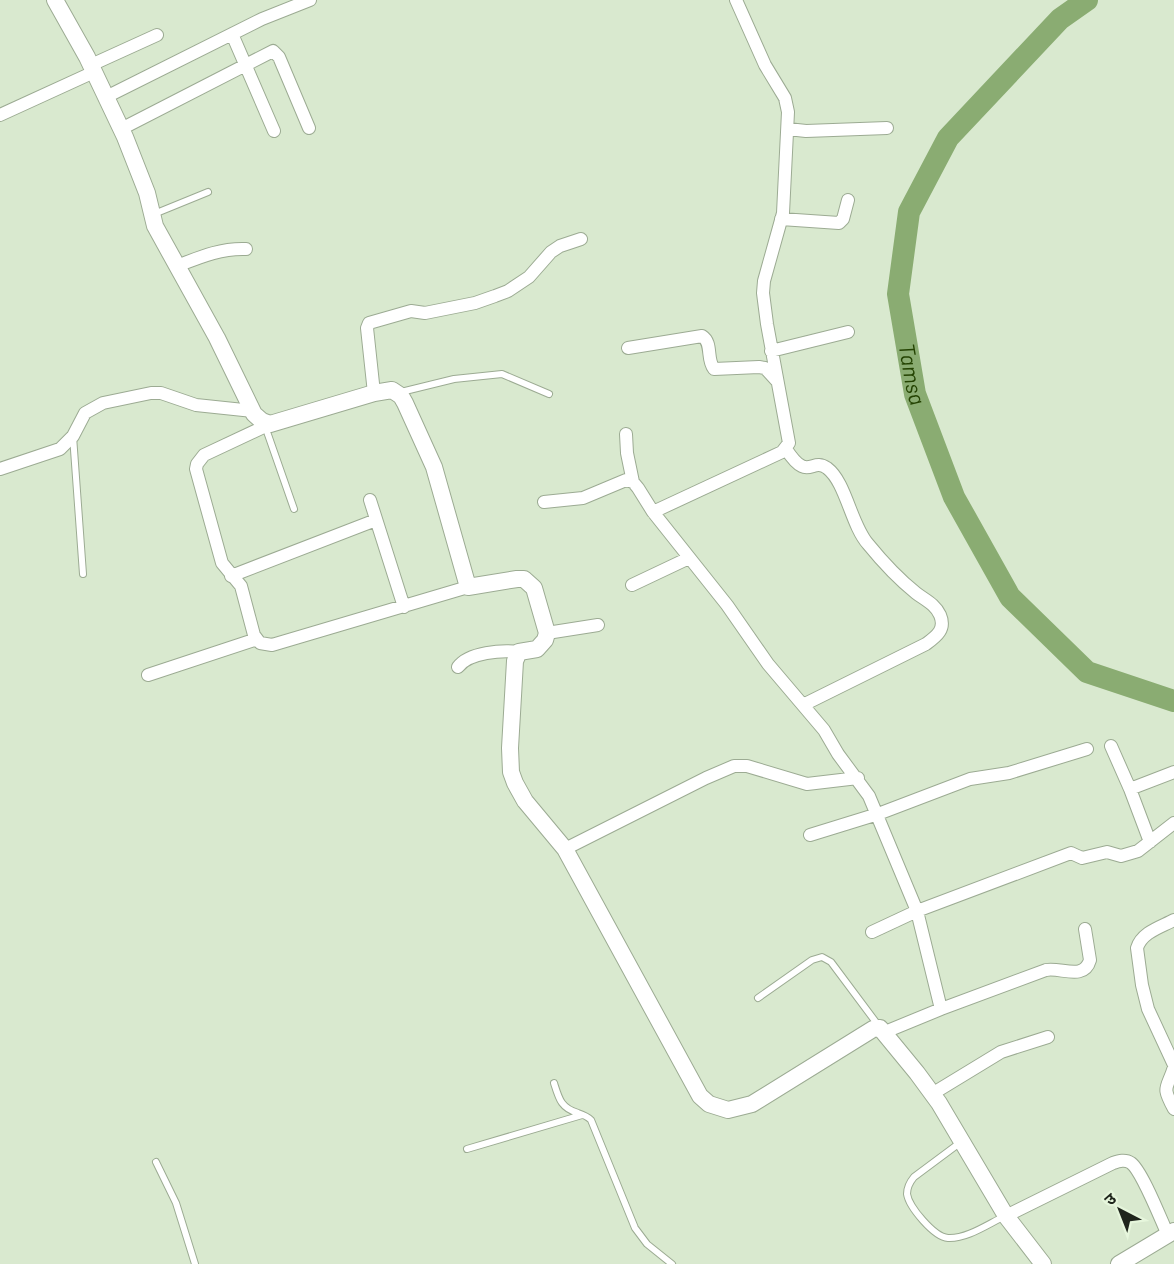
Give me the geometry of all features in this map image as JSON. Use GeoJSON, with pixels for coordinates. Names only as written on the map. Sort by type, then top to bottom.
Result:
{"type":"FeatureCollection","features":[{"type":"Feature","properties":{"kind":"street"},"geometry":{"type":"LineString","coordinates":[[54,0],[93,69],[121,129],[143,182],[151,215],[217,338],[252,411],[268,425]]}},
{"type":"Feature","properties":{"kind":"street"},"geometry":{"type":"LineString","coordinates":[[106,97],[278,12],[310,0]]}},
{"type":"Feature","properties":{"kind":"street"},"geometry":{"type":"LineString","coordinates":[[653,512],[786,449],[789,443],[771,351],[763,287],[784,201],[788,112],[785,98],[765,65],[736,0]]}},
{"type":"Feature","properties":{"kind":"street"},"geometry":{"type":"LineString","coordinates":[[232,34],[274,131]]}},
{"type":"Feature","properties":{"kind":"street"},"geometry":{"type":"LineString","coordinates":[[0,115],[157,35]]}},
{"type":"Feature","properties":{"kind":"street"},"geometry":{"type":"LineString","coordinates":[[121,129],[270,52],[275,52],[309,128]]}},
{"type":"Feature","properties":{"kind":"street"},"geometry":{"type":"LineString","coordinates":[[788,129],[806,131],[887,128]]}},
{"type":"Feature","properties":{"kind":"street"},"geometry":{"type":"LineString","coordinates":[[781,219],[839,223],[843,219],[848,200]]}},
{"type":"Feature","properties":{"kind":"street"},"geometry":{"type":"LineString","coordinates":[[374,393],[367,328],[369,323],[411,311],[431,312],[475,303],[495,296],[514,288],[529,277],[551,252],[560,246],[581,239]]}},
{"type":"Feature","properties":{"kind":"street"},"geometry":{"type":"LineString","coordinates":[[177,266],[215,252],[232,248],[246,249]]}},
{"type":"Feature","properties":{"kind":"street"},"geometry":{"type":"LineString","coordinates":[[771,351],[848,332]]}},
{"type":"Feature","properties":{"kind":"street"},"geometry":{"type":"LineString","coordinates":[[628,348],[702,336],[708,342],[710,363],[714,369],[759,367],[777,380]]}},
{"type":"Feature","properties":{"kind":"street"},"geometry":{"type":"LineString","coordinates":[[458,668],[468,659],[492,651],[519,652],[537,649],[545,640],[547,633],[534,588],[524,579],[468,587],[266,645],[257,639],[243,592],[222,563],[197,475],[196,464],[209,452],[268,425],[374,393],[388,390],[397,393],[405,403],[434,467],[468,587]]}},
{"type":"Feature","properties":{"kind":"street"},"geometry":{"type":"LineString","coordinates":[[0,469],[60,448],[73,436],[85,413],[103,403],[161,393],[196,405],[252,411]]}},
{"type":"Feature","properties":{"kind":"street"},"geometry":{"type":"LineString","coordinates":[[626,434],[633,482],[653,512],[727,605],[768,664],[824,730],[838,754],[858,778],[878,814],[916,911],[941,1009]]}},
{"type":"Feature","properties":{"kind":"street"},"geometry":{"type":"LineString","coordinates":[[786,449],[800,467],[822,466],[828,470],[841,488],[863,538],[910,587],[933,605],[941,617],[942,626],[940,632],[926,644],[803,705]]}},
{"type":"Feature","properties":{"kind":"street"},"geometry":{"type":"LineString","coordinates":[[544,502],[583,498],[626,480],[633,482]]}},
{"type":"Feature","properties":{"kind":"street"},"geometry":{"type":"LineString","coordinates":[[370,500],[404,607]]}},
{"type":"Feature","properties":{"kind":"street"},"geometry":{"type":"LineString","coordinates":[[231,576],[376,520]]}},
{"type":"Feature","properties":{"kind":"street"},"geometry":{"type":"LineString","coordinates":[[632,585],[689,558]]}},
{"type":"Feature","properties":{"kind":"street"},"geometry":{"type":"LineString","coordinates":[[547,633],[598,625]]}},
{"type":"Feature","properties":{"kind":"street"},"geometry":{"type":"LineString","coordinates":[[148,675],[257,639]]}},
{"type":"Feature","properties":{"kind":"street"},"geometry":{"type":"LineString","coordinates":[[519,652],[514,669],[510,748],[511,772],[519,792],[565,849],[694,1086],[709,1104],[728,1110],[752,1104],[870,1030],[882,1030],[1046,970],[1058,969],[1073,973],[1085,968],[1090,960],[1084,929]]}},
{"type":"Feature","properties":{"kind":"street"},"geometry":{"type":"LineString","coordinates":[[1111,746],[1150,842]]}},
{"type":"Feature","properties":{"kind":"street"},"geometry":{"type":"LineString","coordinates":[[810,835],[878,814],[970,779],[1009,773],[1087,749]]}},
{"type":"Feature","properties":{"kind":"street"},"geometry":{"type":"LineString","coordinates":[[565,849],[734,766],[747,766],[807,784],[858,778]]}},
{"type":"Feature","properties":{"kind":"street"},"geometry":{"type":"LineString","coordinates":[[1130,789],[1174,772]]}},
{"type":"Feature","properties":{"kind":"street"},"geometry":{"type":"LineString","coordinates":[[872,932],[916,911],[1071,853],[1079,858],[1107,852],[1121,856],[1138,851],[1174,823]]}},
{"type":"Feature","properties":{"kind":"street"},"geometry":{"type":"LineString","coordinates":[[1174,920],[1147,934],[1137,948],[1148,1009],[1174,1066],[1166,1090],[1174,1109]]}},
{"type":"Feature","properties":{"kind":"street"},"geometry":{"type":"LineString","coordinates":[[882,1030],[932,1094],[1006,1216],[1043,1264]]}},
{"type":"Feature","properties":{"kind":"street"},"geometry":{"type":"LineString","coordinates":[[932,1094],[1001,1052],[1048,1037]]}},
{"type":"Feature","properties":{"kind":"street"},"geometry":{"type":"LineString","coordinates":[[1006,1216],[1113,1163],[1125,1160],[1131,1162],[1171,1233],[1119,1264]]}},
{"type":"Feature","properties":{"kind":"lane"},"geometry":{"type":"LineString","coordinates":[[151,215],[208,192]]}},
{"type":"Feature","properties":{"kind":"lane"},"geometry":{"type":"LineString","coordinates":[[397,393],[454,379],[502,374],[549,394]]}},
{"type":"Feature","properties":{"kind":"lane"},"geometry":{"type":"LineString","coordinates":[[268,425],[294,509]]}},
{"type":"Feature","properties":{"kind":"lane"},"geometry":{"type":"LineString","coordinates":[[73,436],[83,574]]}},
{"type":"Feature","properties":{"kind":"lane"},"geometry":{"type":"LineString","coordinates":[[758,998],[812,960],[822,957],[831,962],[882,1030]]}},
{"type":"Feature","properties":{"kind":"lane"},"geometry":{"type":"LineString","coordinates":[[554,1083],[564,1107],[583,1114],[591,1120],[640,1237],[672,1264]]}},
{"type":"Feature","properties":{"kind":"lane"},"geometry":{"type":"LineString","coordinates":[[468,1149],[583,1114]]}},
{"type":"Feature","properties":{"kind":"lane"},"geometry":{"type":"LineString","coordinates":[[962,1141],[914,1177],[908,1184],[908,1198],[928,1227],[946,1238],[960,1237],[1006,1216]]}},
{"type":"Feature","properties":{"kind":"lane"},"geometry":{"type":"LineString","coordinates":[[156,1162],[176,1203],[195,1264]]}},
{"type":"Feature","properties":{"kind":"waterway","name":"Tamsa"},"geometry":{"type":"LineString","coordinates":[[1087,0],[1060,19],[948,138],[909,212],[898,294],[915,394],[954,497],[1010,597],[1087,672],[1174,701]]}}]}
